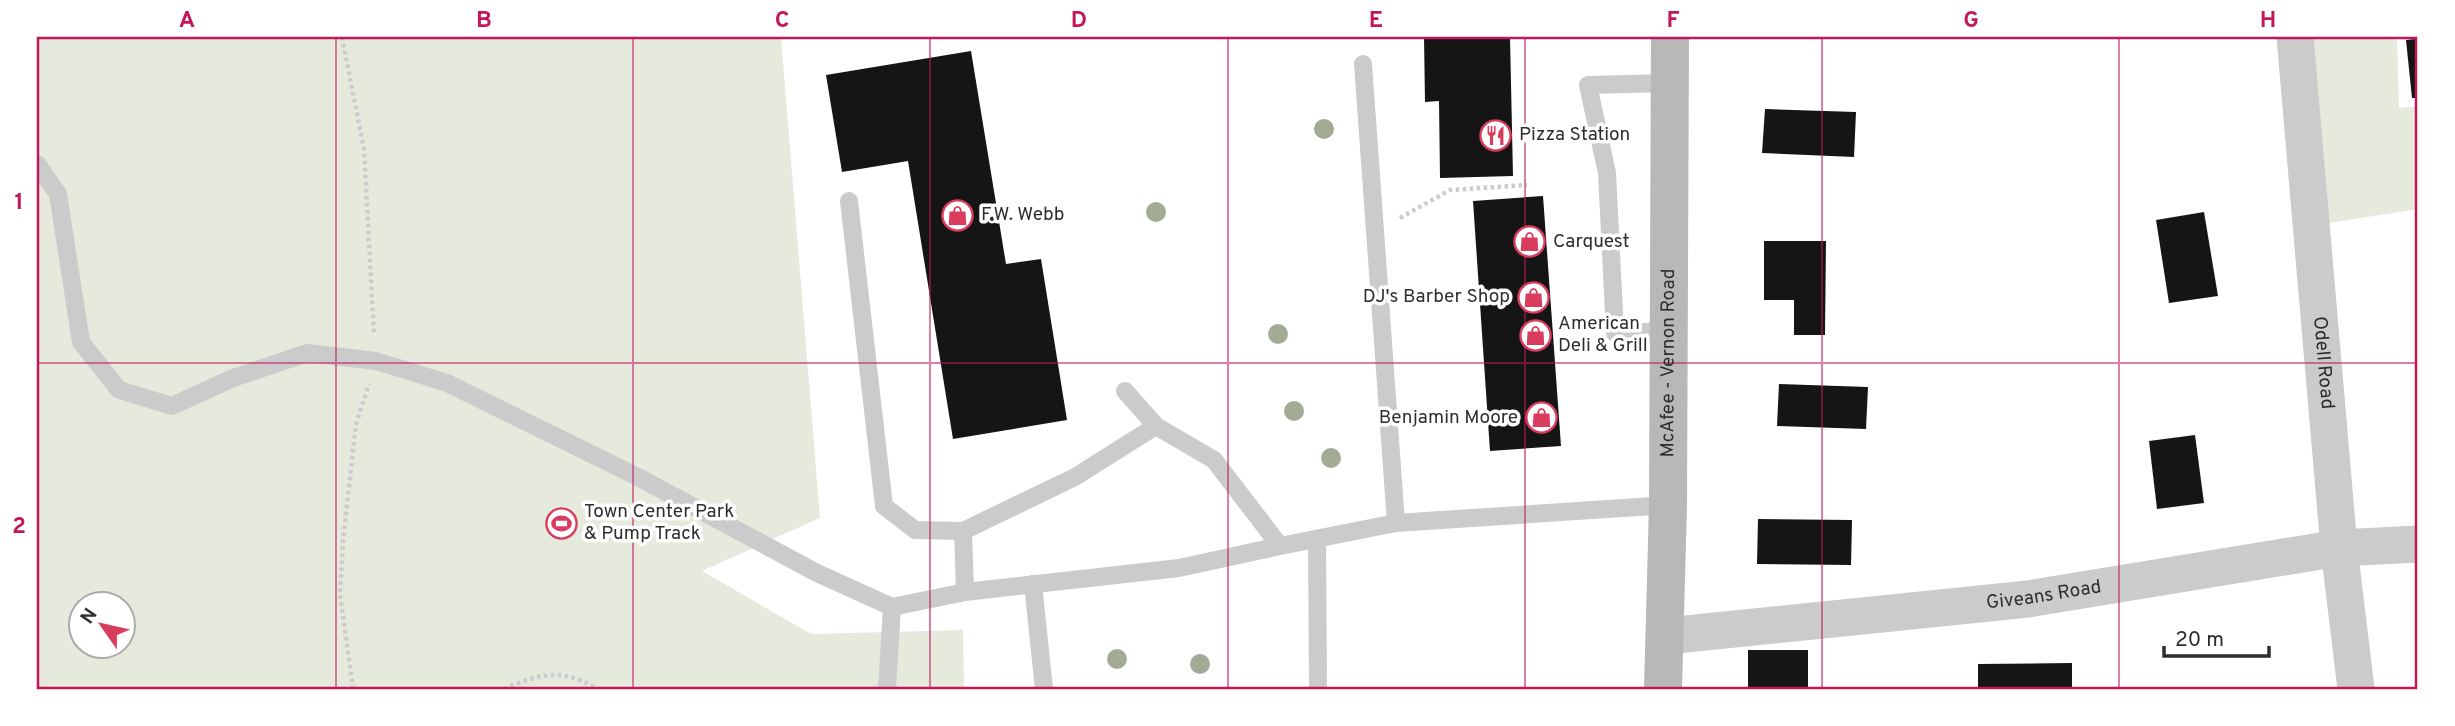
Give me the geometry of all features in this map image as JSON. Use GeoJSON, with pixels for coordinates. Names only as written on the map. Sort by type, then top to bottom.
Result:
{"type":"FeatureCollection","features":[{"type":"Feature","properties":{"kind":"main road","name":"McAfee - Vernon Road"},"geometry":{"type":"LineString","coordinates":[[1664,689],[1668,505],[1670,37]]}},
{"type":"Feature","properties":{"kind":"street","name":"Odell Road"},"geometry":{"type":"LineString","coordinates":[[2295,37],[2339,548],[2356,689]]}},
{"type":"Feature","properties":{"kind":"street","name":"Giveans Road"},"geometry":{"type":"LineString","coordinates":[[1666,636],[2028,598],[2339,548],[2418,544]]}},
{"type":"Feature","properties":{"kind":"lane"},"geometry":{"type":"LineString","coordinates":[[1363,64],[1396,523]]}},
{"type":"Feature","properties":{"kind":"lane"},"geometry":{"type":"LineString","coordinates":[[1668,83],[1588,85],[1607,173],[1615,333],[1668,331]]}},
{"type":"Feature","properties":{"kind":"lane"},"geometry":{"type":"LineString","coordinates":[[37,164],[58,194],[81,342],[119,390],[172,406],[233,378],[307,353],[376,361],[447,383],[638,477],[817,573],[892,607],[965,592],[1179,568],[1396,523],[1668,505]]}},
{"type":"Feature","properties":{"kind":"lane"},"geometry":{"type":"LineString","coordinates":[[849,201],[884,506],[915,530],[963,531],[1075,477],[1156,426]]}},
{"type":"Feature","properties":{"kind":"lane"},"geometry":{"type":"LineString","coordinates":[[1125,391],[1156,426],[1214,460],[1280,547]]}},
{"type":"Feature","properties":{"kind":"lane"},"geometry":{"type":"LineString","coordinates":[[963,531],[965,592]]}},
{"type":"Feature","properties":{"kind":"lane"},"geometry":{"type":"LineString","coordinates":[[1317,540],[1318,689]]}},
{"type":"Feature","properties":{"kind":"lane"},"geometry":{"type":"LineString","coordinates":[[1033,584],[1044,689]]}},
{"type":"Feature","properties":{"kind":"lane"},"geometry":{"type":"LineString","coordinates":[[887,689],[892,607]]}},
{"type":"Feature","properties":{"kind":"path"},"geometry":{"type":"LineString","coordinates":[[342,37],[364,150],[376,361],[356,424],[343,541],[340,594],[354,689]]}},
{"type":"Feature","properties":{"kind":"path"},"geometry":{"type":"LineString","coordinates":[[1375,232],[1450,190],[1527,185]]}},
{"type":"Feature","properties":{"kind":"path"},"geometry":{"type":"LineString","coordinates":[[504,689],[531,677],[558,674],[585,681],[597,689]]}},
{"type":"Feature","properties":{"kind":"shaded area"},"geometry":{"type":"Polygon","coordinates":[[[37,37],[781,37],[820,518],[702,571],[811,634],[963,630],[964,689],[37,689],[37,37]]]}},
{"type":"Feature","properties":{"kind":"shaded area"},"geometry":{"type":"Polygon","coordinates":[[[2312,37],[2397,37],[2399,108],[2418,106],[2418,209],[2329,223],[2312,37]]]}},
{"type":"Feature","properties":{"kind":"building"},"geometry":{"type":"Polygon","coordinates":[[[1424,37],[1510,37],[1513,176],[1440,178],[1439,101],[1425,102],[1424,37]]]}},
{"type":"Feature","properties":{"kind":"building"},"geometry":{"type":"Polygon","coordinates":[[[2418,37],[2418,98],[2412,98],[2406,40],[2418,37]]]}},
{"type":"Feature","properties":{"kind":"building","name":"F.W. Webb"},"geometry":{"type":"Polygon","coordinates":[[[971,51],[1006,264],[1041,259],[1067,420],[953,439],[908,161],[842,172],[826,75],[971,51]]]}},
{"type":"Feature","properties":{"kind":"building"},"geometry":{"type":"Polygon","coordinates":[[[1765,109],[1856,112],[1854,157],[1762,153],[1765,109]]]}},
{"type":"Feature","properties":{"kind":"building"},"geometry":{"type":"Polygon","coordinates":[[[1543,196],[1561,446],[1490,451],[1473,201],[1543,196]]]}},
{"type":"Feature","properties":{"kind":"building"},"geometry":{"type":"Polygon","coordinates":[[[2204,212],[2218,296],[2169,303],[2156,220],[2204,212]]]}},
{"type":"Feature","properties":{"kind":"building"},"geometry":{"type":"Polygon","coordinates":[[[1764,241],[1826,241],[1825,335],[1794,335],[1794,300],[1764,300],[1764,241]]]}},
{"type":"Feature","properties":{"kind":"building"},"geometry":{"type":"Polygon","coordinates":[[[1779,384],[1868,387],[1866,429],[1777,426],[1779,384]]]}},
{"type":"Feature","properties":{"kind":"building"},"geometry":{"type":"Polygon","coordinates":[[[2195,435],[2204,503],[2157,509],[2149,441],[2195,435]]]}},
{"type":"Feature","properties":{"kind":"building"},"geometry":{"type":"Polygon","coordinates":[[[1758,519],[1852,520],[1851,565],[1757,564],[1758,519]]]}},
{"type":"Feature","properties":{"kind":"building"},"geometry":{"type":"Polygon","coordinates":[[[1748,650],[1808,650],[1808,689],[1748,689],[1748,650]]]}},
{"type":"Feature","properties":{"kind":"building"},"geometry":{"type":"Polygon","coordinates":[[[2072,663],[2072,689],[1978,689],[1978,664],[2072,663]]]}},
{"type":"Feature","properties":{"kind":"place","name":"Pizza Station"},"geometry":{"type":"Point","coordinates":[1496,135]}},
{"type":"Feature","properties":{"kind":"place","name":"F.W. Webb"},"geometry":{"type":"Point","coordinates":[958,215]}},
{"type":"Feature","properties":{"kind":"place","name":"Carquest"},"geometry":{"type":"Point","coordinates":[1530,242]}},
{"type":"Feature","properties":{"kind":"place","name":"DJ's Barber Shop"},"geometry":{"type":"Point","coordinates":[1533,297]}},
{"type":"Feature","properties":{"kind":"place","name":"American Deli & Grill"},"geometry":{"type":"Point","coordinates":[1535,335]}},
{"type":"Feature","properties":{"kind":"place","name":"Benjamin Moore"},"geometry":{"type":"Point","coordinates":[1541,418]}},
{"type":"Feature","properties":{"kind":"place","name":"Town Center Park & Pump Track"},"geometry":{"type":"Point","coordinates":[561,523]}}]}
